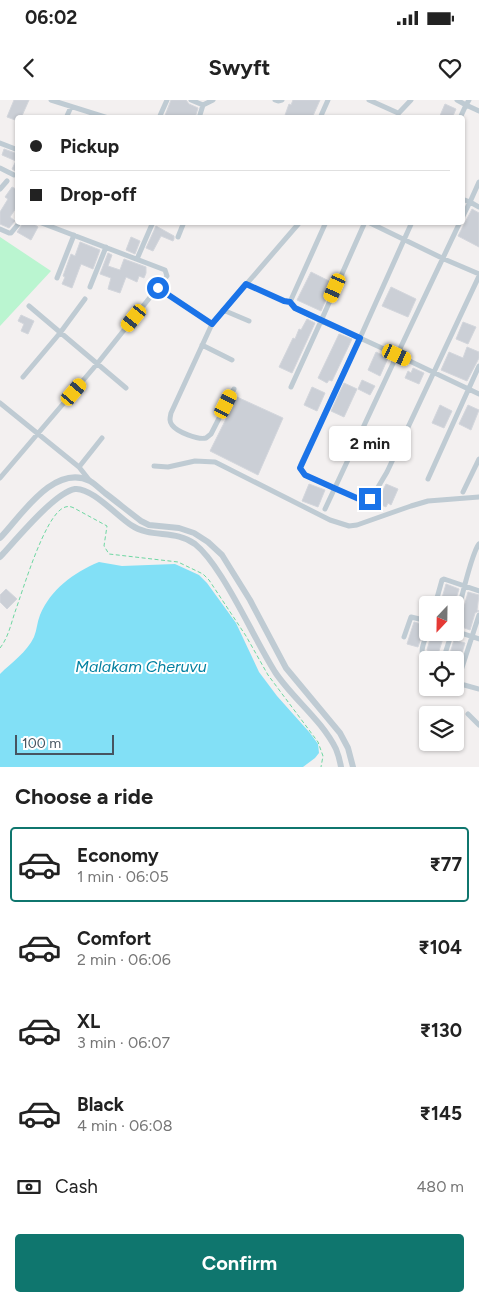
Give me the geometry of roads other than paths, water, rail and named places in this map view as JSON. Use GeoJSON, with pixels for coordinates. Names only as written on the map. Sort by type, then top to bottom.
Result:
{"type":"FeatureCollection","features":[{"type":"Feature","properties":{"kind":"street"},"geometry":{"type":"LineString","coordinates":[[51,100],[98,115]]}},
{"type":"Feature","properties":{"kind":"street"},"geometry":{"type":"LineString","coordinates":[[161,115],[167,100]]}},
{"type":"Feature","properties":{"kind":"street"},"geometry":{"type":"LineString","coordinates":[[190,100],[203,105]]}},
{"type":"Feature","properties":{"kind":"street"},"geometry":{"type":"LineString","coordinates":[[199,115],[203,105],[213,100]]}},
{"type":"Feature","properties":{"kind":"street"},"geometry":{"type":"LineString","coordinates":[[275,100],[282,100]]}},
{"type":"Feature","properties":{"kind":"street"},"geometry":{"type":"LineString","coordinates":[[321,115],[328,100]]}},
{"type":"Feature","properties":{"kind":"street"},"geometry":{"type":"LineString","coordinates":[[369,100],[392,110],[396,115],[411,100]]}},
{"type":"Feature","properties":{"kind":"street"},"geometry":{"type":"LineString","coordinates":[[457,100],[468,102],[479,111]]}},
{"type":"Feature","properties":{"kind":"street"},"geometry":{"type":"LineString","coordinates":[[462,115],[468,102]]}},
{"type":"Feature","properties":{"kind":"street"},"geometry":{"type":"LineString","coordinates":[[67,115],[71,107]]}},
{"type":"Feature","properties":{"kind":"street"},"geometry":{"type":"LineString","coordinates":[[0,142],[15,149]]}},
{"type":"Feature","properties":{"kind":"street"},"geometry":{"type":"LineString","coordinates":[[0,168],[14,175]]}},
{"type":"Feature","properties":{"kind":"street"},"geometry":{"type":"LineString","coordinates":[[0,189],[7,181]]}},
{"type":"Feature","properties":{"kind":"street"},"geometry":{"type":"LineString","coordinates":[[465,212],[479,182]]}},
{"type":"Feature","properties":{"kind":"street"},"geometry":{"type":"LineString","coordinates":[[465,200],[479,207]]}},
{"type":"Feature","properties":{"kind":"street"},"geometry":{"type":"LineString","coordinates":[[0,229],[12,233],[18,225]]}},
{"type":"Feature","properties":{"kind":"street"},"geometry":{"type":"LineString","coordinates":[[0,478],[97,364],[165,279],[167,272],[47,225]]}},
{"type":"Feature","properties":{"kind":"street"},"geometry":{"type":"LineString","coordinates":[[137,259],[152,225]]}},
{"type":"Feature","properties":{"kind":"street"},"geometry":{"type":"LineString","coordinates":[[178,237],[183,225]]}},
{"type":"Feature","properties":{"kind":"street"},"geometry":{"type":"LineString","coordinates":[[234,389],[211,434],[206,438],[197,438],[176,428],[172,424],[170,419],[172,413],[212,324],[297,225]]}},
{"type":"Feature","properties":{"kind":"street"},"geometry":{"type":"LineString","coordinates":[[325,225],[290,302],[295,308],[479,394]]}},
{"type":"Feature","properties":{"kind":"street"},"geometry":{"type":"LineString","coordinates":[[290,387],[365,225]]}},
{"type":"Feature","properties":{"kind":"street"},"geometry":{"type":"LineString","coordinates":[[372,225],[404,240],[444,259],[479,275],[387,472],[370,499],[365,500],[305,475],[300,468],[360,338],[404,240],[411,225]]}},
{"type":"Feature","properties":{"kind":"street"},"geometry":{"type":"LineString","coordinates":[[325,509],[459,225]]}},
{"type":"Feature","properties":{"kind":"street"},"geometry":{"type":"LineString","coordinates":[[57,278],[74,235]]}},
{"type":"Feature","properties":{"kind":"street"},"geometry":{"type":"LineString","coordinates":[[90,287],[106,247]]}},
{"type":"Feature","properties":{"kind":"street"},"geometry":{"type":"LineString","coordinates":[[158,288],[212,324]]}},
{"type":"Feature","properties":{"kind":"street"},"geometry":{"type":"LineString","coordinates":[[23,377],[60,333],[85,299]]}},
{"type":"Feature","properties":{"kind":"street"},"geometry":{"type":"LineString","coordinates":[[29,306],[126,388]]}},
{"type":"Feature","properties":{"kind":"street"},"geometry":{"type":"LineString","coordinates":[[223,310],[249,321]]}},
{"type":"Feature","properties":{"kind":"street"},"geometry":{"type":"LineString","coordinates":[[202,345],[232,360]]}},
{"type":"Feature","properties":{"kind":"street"},"geometry":{"type":"LineString","coordinates":[[428,480],[479,366]]}},
{"type":"Feature","properties":{"kind":"street"},"geometry":{"type":"LineString","coordinates":[[0,403],[79,467],[91,481],[141,521],[149,525],[170,526],[188,530],[208,542],[222,555],[250,600],[286,668],[340,733],[348,748],[353,767]]}},
{"type":"Feature","properties":{"kind":"street"},"geometry":{"type":"LineString","coordinates":[[79,467],[102,438]]}},
{"type":"Feature","properties":{"kind":"street"},"geometry":{"type":"LineString","coordinates":[[463,492],[479,459]]}},
{"type":"Feature","properties":{"kind":"street"},"geometry":{"type":"LineString","coordinates":[[154,466],[168,467],[195,461],[215,462],[330,520],[349,526],[428,501],[479,497]]}},
{"type":"Feature","properties":{"kind":"street"},"geometry":{"type":"LineString","coordinates":[[1,536],[27,508],[59,480],[72,476],[91,481]]}},
{"type":"Feature","properties":{"kind":"street"},"geometry":{"type":"LineString","coordinates":[[0,557],[56,497],[75,489],[83,489],[138,530],[148,533],[172,534],[195,544],[213,564],[232,592],[276,672],[322,728],[336,750],[341,767]]}},
{"type":"Feature","properties":{"kind":"street"},"geometry":{"type":"LineString","coordinates":[[138,530],[141,521]]}},
{"type":"Feature","properties":{"kind":"street"},"geometry":{"type":"LineString","coordinates":[[184,538],[188,530]]}},
{"type":"Feature","properties":{"kind":"street"},"geometry":{"type":"LineString","coordinates":[[463,596],[475,551],[479,544]]}},
{"type":"Feature","properties":{"kind":"street"},"geometry":{"type":"LineString","coordinates":[[438,596],[444,578],[479,591]]}},
{"type":"Feature","properties":{"kind":"street"},"geometry":{"type":"LineString","coordinates":[[464,660],[479,615]]}},
{"type":"Feature","properties":{"kind":"street"},"geometry":{"type":"LineString","coordinates":[[404,637],[411,617],[419,619]]}},
{"type":"Feature","properties":{"kind":"street"},"geometry":{"type":"LineString","coordinates":[[464,635],[479,639]]}},
{"type":"Feature","properties":{"kind":"street"},"geometry":{"type":"LineString","coordinates":[[464,685],[478,689],[479,682]]}},
{"type":"Feature","properties":{"kind":"street"},"geometry":{"type":"LineString","coordinates":[[468,714],[479,724]]}},
{"type":"Feature","properties":{"kind":"street"},"geometry":{"type":"LineString","coordinates":[[336,750],[348,748]]}},
{"type":"Feature","properties":{"kind":"lane"},"geometry":{"type":"LineString","coordinates":[[246,284],[290,302]]}},
{"type":"Feature","properties":{"kind":"water","name":"Malakam Cheruvu"},"geometry":{"type":"Polygon","coordinates":[[[99,562],[122,566],[175,564],[199,575],[236,623],[259,672],[318,744],[319,753],[315,758],[303,767],[0,767],[0,674],[31,642],[40,615],[50,597],[80,571],[99,562]]]}}]}
